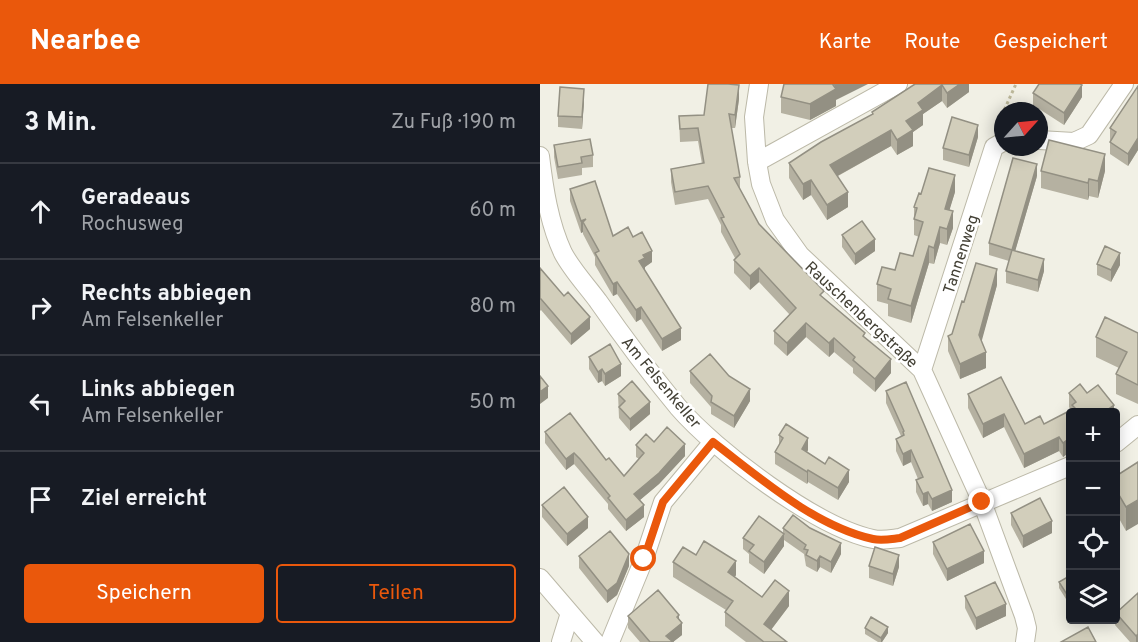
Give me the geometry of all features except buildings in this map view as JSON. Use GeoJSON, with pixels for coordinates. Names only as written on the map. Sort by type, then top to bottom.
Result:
{"type":"FeatureCollection","features":[{"type":"Feature","properties":{"kind":"street","name":"Rauschenbergstraße"},"geometry":{"type":"LineString","coordinates":[[759,84],[754,117],[757,162],[761,184],[775,220],[800,255],[922,370],[982,502],[1024,616],[1027,628],[1026,642]]}},
{"type":"Feature","properties":{"kind":"street"},"geometry":{"type":"LineString","coordinates":[[757,162],[898,84]]}},
{"type":"Feature","properties":{"kind":"street"},"geometry":{"type":"LineString","coordinates":[[1048,141],[1074,142],[1089,135],[1124,84]]}},
{"type":"Feature","properties":{"kind":"street","name":"Am Felsenkeller"},"geometry":{"type":"LineString","coordinates":[[540,156],[546,201],[564,254],[607,314],[679,407],[713,442],[798,505],[839,527],[873,539],[886,540],[900,538],[1066,468]]}},
{"type":"Feature","properties":{"kind":"street","name":"Tannenweg"},"geometry":{"type":"LineString","coordinates":[[922,370],[995,156]]}},
{"type":"Feature","properties":{"kind":"street"},"geometry":{"type":"LineString","coordinates":[[1120,440],[1138,425]]}},
{"type":"Feature","properties":{"kind":"street"},"geometry":{"type":"LineString","coordinates":[[610,642],[644,559],[663,502],[713,442]]}},
{"type":"Feature","properties":{"kind":"street"},"geometry":{"type":"LineString","coordinates":[[540,578],[595,642]]}},
{"type":"Feature","properties":{"kind":"street"},"geometry":{"type":"LineString","coordinates":[[561,642],[570,613]]}},
{"type":"Feature","properties":{"kind":"path"},"geometry":{"type":"LineString","coordinates":[[1007,102],[1016,84]]}},
{"type":"Feature","properties":{"kind":"route"},"geometry":{"type":"LineString","coordinates":[[644,559],[663,502],[713,442],[798,505],[839,527],[873,539],[900,538],[982,502]]}}]}
